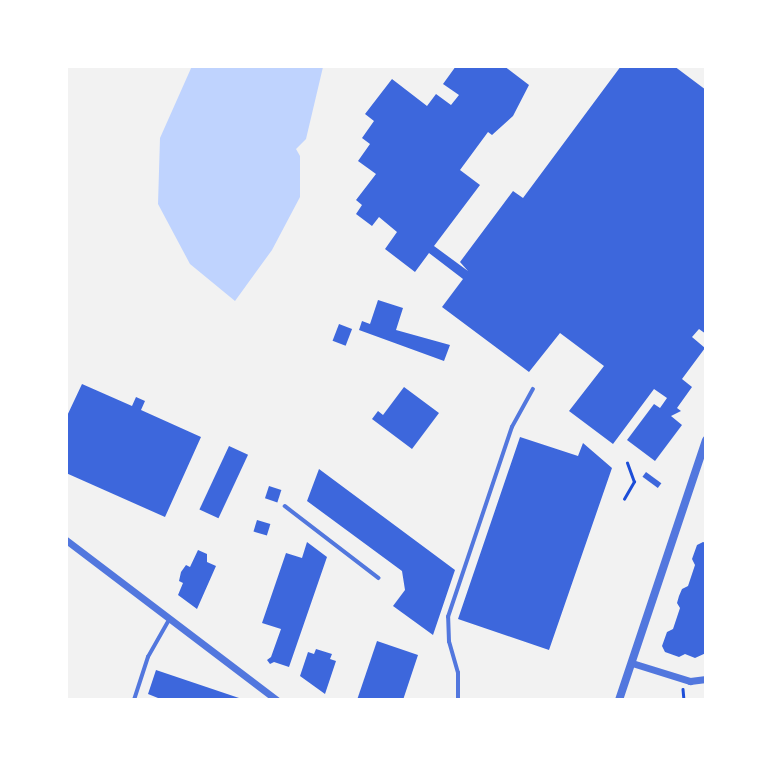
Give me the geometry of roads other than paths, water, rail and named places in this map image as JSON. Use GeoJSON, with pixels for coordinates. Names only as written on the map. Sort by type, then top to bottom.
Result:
{"type":"FeatureCollection","features":[{"type":"Feature","properties":{"kind":"street"},"geometry":{"type":"LineString","coordinates":[[619,699],[701,467],[705,440]]}},
{"type":"Feature","properties":{"kind":"street"},"geometry":{"type":"LineString","coordinates":[[66,540],[277,699]]}},
{"type":"Feature","properties":{"kind":"street"},"geometry":{"type":"LineString","coordinates":[[632,663],[690,681],[705,679]]}},
{"type":"Feature","properties":{"kind":"lane"},"geometry":{"type":"LineString","coordinates":[[458,699],[458,673],[449,642],[448,617],[512,427],[533,388]]}},
{"type":"Feature","properties":{"kind":"lane"},"geometry":{"type":"LineString","coordinates":[[285,506],[379,578]]}},
{"type":"Feature","properties":{"kind":"lane"},"geometry":{"type":"LineString","coordinates":[[134,699],[148,657],[170,618]]}},
{"type":"Feature","properties":{"kind":"water"},"geometry":{"type":"Polygon","coordinates":[[[192,66],[323,67],[306,139],[296,149],[300,156],[300,197],[272,250],[235,301],[190,264],[158,204],[160,138],[192,66]]]}}]}
